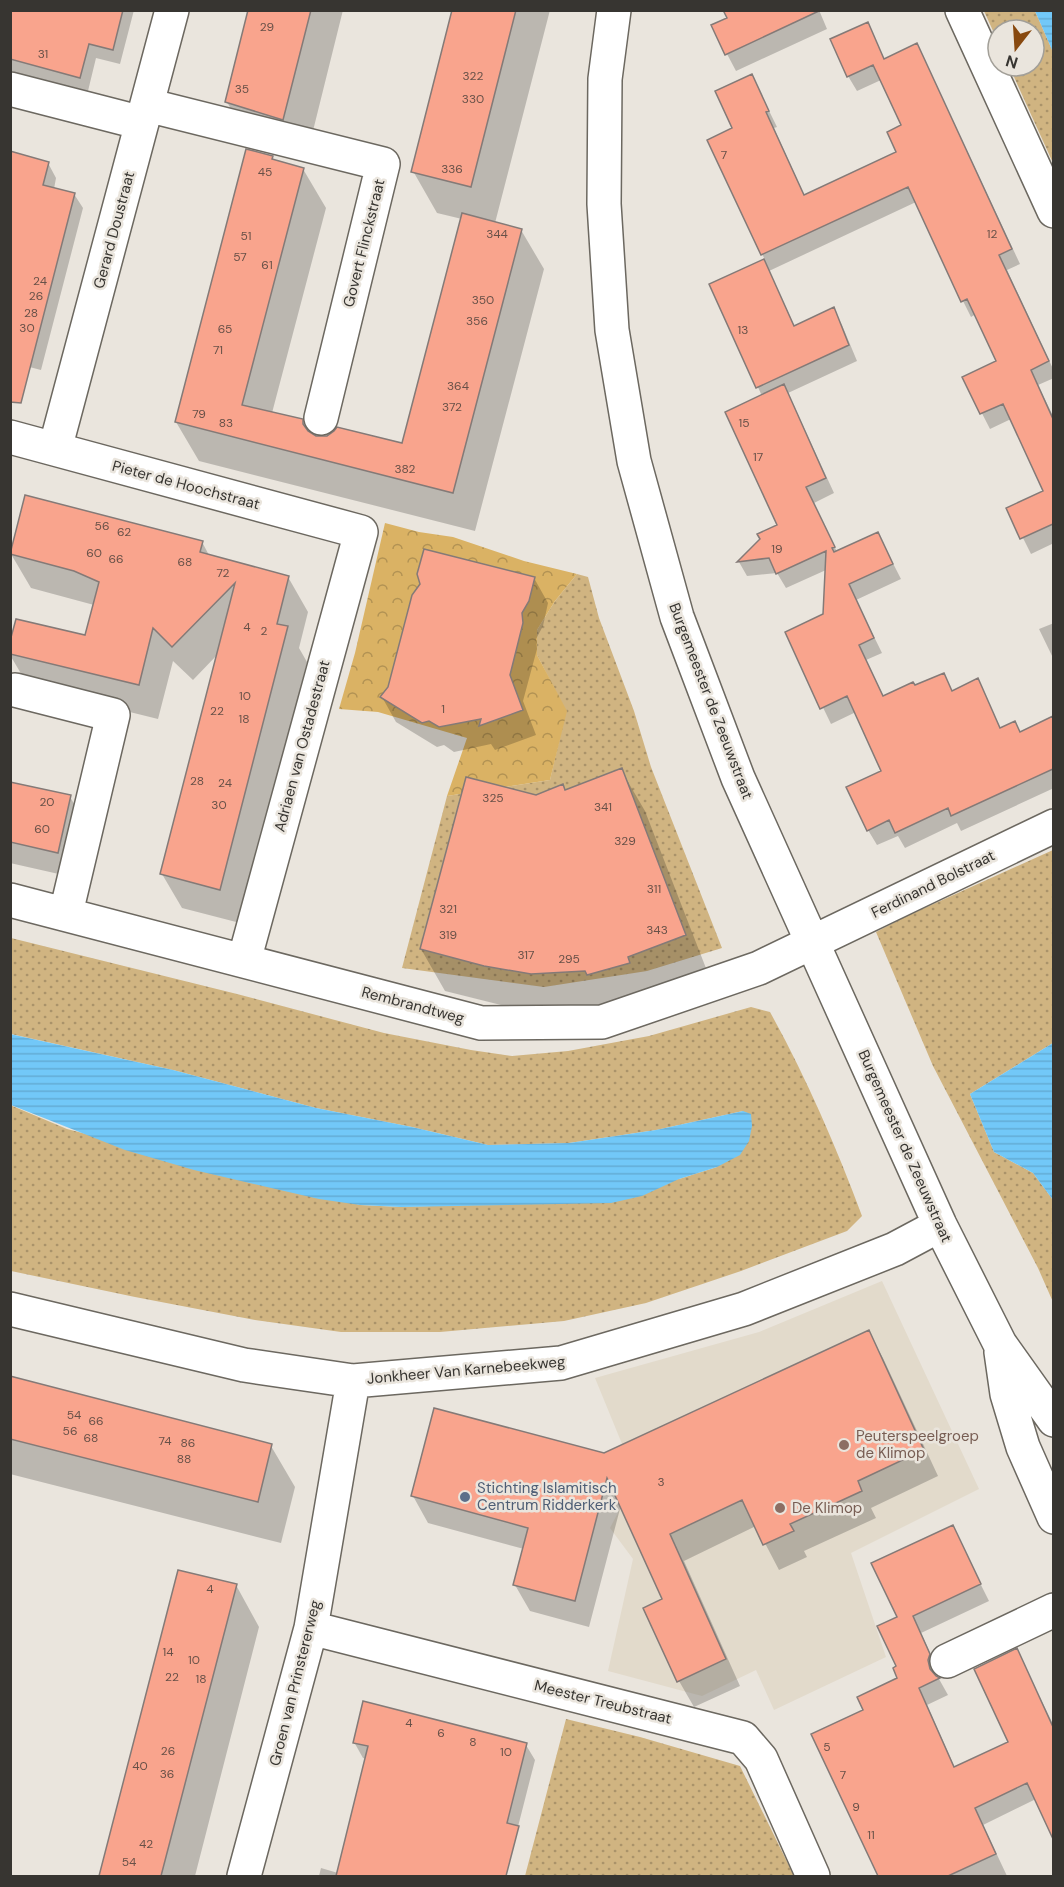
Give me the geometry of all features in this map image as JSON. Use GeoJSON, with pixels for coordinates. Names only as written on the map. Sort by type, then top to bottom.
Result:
{"type":"FeatureCollection","features":[{"type":"Feature","properties":{"kind":"street","name":"Gerard Doustraat"},"geometry":{"type":"LineString","coordinates":[[55,449],[172,10]]}},
{"type":"Feature","properties":{"kind":"street","name":"Burgemeester de Zeeuwstraat"},"geometry":{"type":"LineString","coordinates":[[614,10],[605,79],[604,204],[612,330],[633,461],[677,617],[738,778],[940,1225],[1000,1344],[1053,1420]]}},
{"type":"Feature","properties":{"kind":"street"},"geometry":{"type":"LineString","coordinates":[[962,10],[1053,211]]}},
{"type":"Feature","properties":{"kind":"street","name":"Govert Flinckstraat"},"geometry":{"type":"LineString","coordinates":[[10,89],[145,114],[384,164],[321,418]]}},
{"type":"Feature","properties":{"kind":"street","name":"Pieter de Hoochstraat"},"geometry":{"type":"LineString","coordinates":[[10,437],[361,532]]}},
{"type":"Feature","properties":{"kind":"street","name":"Adriaen van Ostadestraat"},"geometry":{"type":"LineString","coordinates":[[244,961],[361,532]]}},
{"type":"Feature","properties":{"kind":"street"},"geometry":{"type":"LineString","coordinates":[[15,690],[113,715],[66,914]]}},
{"type":"Feature","properties":{"kind":"street","name":"Ferdinand Bolstraat"},"geometry":{"type":"LineString","coordinates":[[812,943],[1053,826]]}},
{"type":"Feature","properties":{"kind":"street","name":"Rembrandtweg"},"geometry":{"type":"LineString","coordinates":[[10,900],[481,1023],[602,1022],[759,968],[812,943]]}},
{"type":"Feature","properties":{"kind":"street","name":"Jonkheer Van Karnebeekweg"},"geometry":{"type":"LineString","coordinates":[[10,1309],[244,1365],[354,1381],[561,1363],[744,1309],[895,1249],[940,1225]]}},
{"type":"Feature","properties":{"kind":"street","name":"Burgemeester de Zeeuwstraat"},"geometry":{"type":"LineString","coordinates":[[1000,1344],[1007,1394],[1023,1447],[1053,1517]]}},
{"type":"Feature","properties":{"kind":"street","name":"Groen van Prinstererweg"},"geometry":{"type":"LineString","coordinates":[[243,1876],[311,1628],[354,1381]]}},
{"type":"Feature","properties":{"kind":"street"},"geometry":{"type":"LineString","coordinates":[[947,1661],[1053,1610]]}},
{"type":"Feature","properties":{"kind":"street","name":"Meester Treubstraat"},"geometry":{"type":"LineString","coordinates":[[311,1628],[743,1738],[761,1760],[813,1876]]}},
{"type":"Feature","properties":{"kind":"shaded area"},"geometry":{"type":"Polygon","coordinates":[[[984,11],[1035,11],[1038,18],[987,18],[984,11]]]}},
{"type":"Feature","properties":{"kind":"shaded area"},"geometry":{"type":"Polygon","coordinates":[[[1046,36],[1053,52],[1053,163],[1014,78],[1046,78],[1046,36]]]}},
{"type":"Feature","properties":{"kind":"shaded area"},"geometry":{"type":"Polygon","coordinates":[[[577,574],[588,577],[599,618],[634,711],[651,767],[722,948],[647,971],[544,987],[402,968],[447,796],[550,780],[566,711],[537,655],[537,630],[555,601],[577,574]]]}},
{"type":"Feature","properties":{"kind":"shaded area"},"geometry":{"type":"Polygon","coordinates":[[[1053,850],[1053,1043],[970,1094],[994,1152],[1033,1173],[1053,1200],[1053,1302],[1038,1268],[933,1066],[876,932],[1053,850]]]}},
{"type":"Feature","properties":{"kind":"shaded area"},"geometry":{"type":"Polygon","coordinates":[[[11,938],[384,1033],[512,1056],[568,1051],[649,1036],[751,1007],[770,1012],[820,1112],[862,1216],[847,1231],[741,1271],[646,1303],[564,1321],[440,1332],[341,1332],[255,1320],[11,1271],[10,1105],[67,1129],[360,1205],[401,1207],[463,1205],[679,1179],[717,1167],[743,1111],[656,1130],[569,1143],[488,1145],[316,1108],[173,1070],[11,1034],[11,938]]]}},
{"type":"Feature","properties":{"kind":"shaded area","name":"De Klimop"},"geometry":{"type":"Polygon","coordinates":[[[882,1281],[979,1489],[851,1553],[886,1657],[774,1710],[756,1670],[702,1696],[608,1671],[633,1559],[610,1528],[636,1478],[595,1378],[759,1332],[882,1281]]]}},
{"type":"Feature","properties":{"kind":"shaded area"},"geometry":{"type":"Polygon","coordinates":[[[566,1719],[640,1737],[740,1766],[794,1876],[525,1876],[566,1719]]]}},
{"type":"Feature","properties":{"kind":"green space"},"geometry":{"type":"Polygon","coordinates":[[[385,523],[419,532],[453,537],[524,561],[577,574],[555,601],[537,630],[537,655],[567,711],[550,780],[447,796],[467,738],[378,712],[339,709],[355,653],[385,523]]]}},
{"type":"Feature","properties":{"kind":"water"},"geometry":{"type":"Polygon","coordinates":[[[1035,11],[1053,11],[1053,52],[1046,36],[1046,18],[1038,18],[1035,11]]]}},
{"type":"Feature","properties":{"kind":"water"},"geometry":{"type":"Polygon","coordinates":[[[10,1034],[173,1070],[316,1108],[488,1145],[569,1143],[656,1130],[743,1111],[751,1114],[752,1126],[749,1141],[740,1155],[717,1167],[679,1179],[642,1196],[611,1203],[401,1207],[360,1205],[319,1199],[194,1170],[125,1150],[11,1105],[10,1034]]]}},
{"type":"Feature","properties":{"kind":"water"},"geometry":{"type":"Polygon","coordinates":[[[1053,1043],[1053,1200],[1033,1173],[994,1152],[970,1094],[1053,1043]]]}},
{"type":"Feature","properties":{"kind":"building"},"geometry":{"type":"Polygon","coordinates":[[[10,10],[123,10],[113,50],[89,44],[80,78],[10,59],[10,10]]]}},
{"type":"Feature","properties":{"kind":"building"},"geometry":{"type":"Polygon","coordinates":[[[248,10],[311,10],[283,120],[225,102],[248,10]]]}},
{"type":"Feature","properties":{"kind":"building"},"geometry":{"type":"Polygon","coordinates":[[[452,10],[516,10],[471,187],[411,172],[452,10]]]}},
{"type":"Feature","properties":{"kind":"building"},"geometry":{"type":"Polygon","coordinates":[[[723,10],[821,10],[725,55],[711,25],[727,18],[723,10]]]}},
{"type":"Feature","properties":{"kind":"building"},"geometry":{"type":"Polygon","coordinates":[[[868,22],[884,59],[917,43],[1012,249],[999,255],[1049,361],[1031,370],[1053,419],[1053,524],[1020,539],[1006,508],[1043,491],[1003,404],[980,414],[962,377],[996,361],[967,299],[961,302],[908,187],[761,255],[707,140],[732,128],[715,91],[752,74],[769,111],[766,112],[804,195],[896,152],[887,132],[901,125],[873,65],[847,77],[830,39],[868,22]]]}},
{"type":"Feature","properties":{"kind":"building"},"geometry":{"type":"Polygon","coordinates":[[[246,149],[304,168],[242,405],[303,419],[303,424],[308,431],[316,436],[327,436],[337,427],[402,443],[462,213],[522,229],[453,493],[175,422],[246,149]]]}},
{"type":"Feature","properties":{"kind":"building"},"geometry":{"type":"Polygon","coordinates":[[[10,151],[49,162],[43,185],[75,193],[21,403],[10,402],[10,151]]]}},
{"type":"Feature","properties":{"kind":"building"},"geometry":{"type":"Polygon","coordinates":[[[764,259],[794,326],[834,307],[849,345],[756,388],[709,284],[764,259]]]}},
{"type":"Feature","properties":{"kind":"building"},"geometry":{"type":"Polygon","coordinates":[[[784,384],[826,478],[806,487],[835,547],[832,548],[834,552],[878,532],[893,564],[849,584],[874,638],[859,645],[883,696],[913,682],[915,685],[944,673],[952,691],[978,678],[1000,728],[1015,721],[1020,732],[1053,716],[1053,769],[951,816],[948,808],[895,833],[889,820],[867,831],[846,787],[881,771],[847,696],[820,709],[785,632],[823,614],[826,551],[776,574],[769,558],[737,562],[760,539],[757,534],[777,525],[725,412],[784,384]]]}},
{"type":"Feature","properties":{"kind":"building"},"geometry":{"type":"Polygon","coordinates":[[[25,495],[203,541],[200,552],[289,576],[277,624],[288,626],[220,890],[160,874],[235,583],[172,647],[153,628],[139,685],[10,654],[10,641],[16,619],[85,635],[99,582],[74,571],[10,554],[25,495]]]}},
{"type":"Feature","properties":{"kind":"building"},"geometry":{"type":"Polygon","coordinates":[[[424,549],[535,577],[529,601],[522,613],[523,623],[510,675],[523,710],[479,726],[481,719],[439,727],[429,721],[422,723],[380,697],[388,687],[412,595],[420,584],[417,574],[424,549]]]}},
{"type":"Feature","properties":{"kind":"building"},"geometry":{"type":"Polygon","coordinates":[[[622,768],[686,935],[628,957],[630,963],[587,975],[585,971],[531,974],[484,966],[420,949],[466,777],[536,795],[563,784],[565,790],[622,768]]]}},
{"type":"Feature","properties":{"kind":"building"},"geometry":{"type":"Polygon","coordinates":[[[10,782],[71,795],[58,853],[10,842],[10,782]]]}},
{"type":"Feature","properties":{"kind":"building"},"geometry":{"type":"Polygon","coordinates":[[[869,1330],[924,1450],[858,1481],[862,1491],[790,1524],[794,1531],[763,1545],[742,1500],[670,1534],[726,1659],[677,1682],[643,1608],[662,1599],[607,1478],[575,1601],[513,1585],[528,1528],[411,1496],[434,1408],[604,1453],[869,1330]]]}},
{"type":"Feature","properties":{"kind":"building"},"geometry":{"type":"Polygon","coordinates":[[[10,1376],[272,1444],[258,1502],[10,1439],[10,1376]]]}},
{"type":"Feature","properties":{"kind":"building"},"geometry":{"type":"Polygon","coordinates":[[[953,1525],[981,1584],[913,1616],[930,1654],[928,1660],[930,1669],[940,1678],[919,1688],[954,1767],[1008,1742],[974,1669],[1017,1648],[1053,1727],[1053,1839],[1027,1783],[975,1808],[996,1854],[948,1876],[878,1876],[811,1734],[863,1710],[857,1697],[897,1678],[893,1668],[896,1666],[877,1626],[897,1617],[871,1563],[953,1525]]]}},
{"type":"Feature","properties":{"kind":"building"},"geometry":{"type":"Polygon","coordinates":[[[178,1570],[237,1584],[161,1876],[99,1876],[178,1570]]]}},
{"type":"Feature","properties":{"kind":"building"},"geometry":{"type":"Polygon","coordinates":[[[363,1701],[527,1743],[507,1823],[519,1826],[506,1876],[336,1876],[368,1746],[353,1743],[363,1701]]]}},
{"type":"Feature","properties":{"kind":"place","name":"Peuterspeelgroep de Klimop"},"geometry":{"type":"Point","coordinates":[844,1445]}},
{"type":"Feature","properties":{"kind":"place","name":"Stichting Islamitisch Centrum Ridderkerk"},"geometry":{"type":"Point","coordinates":[465,1497]}},
{"type":"Feature","properties":{"kind":"place","name":"De Klimop"},"geometry":{"type":"Point","coordinates":[780,1508]}}]}
